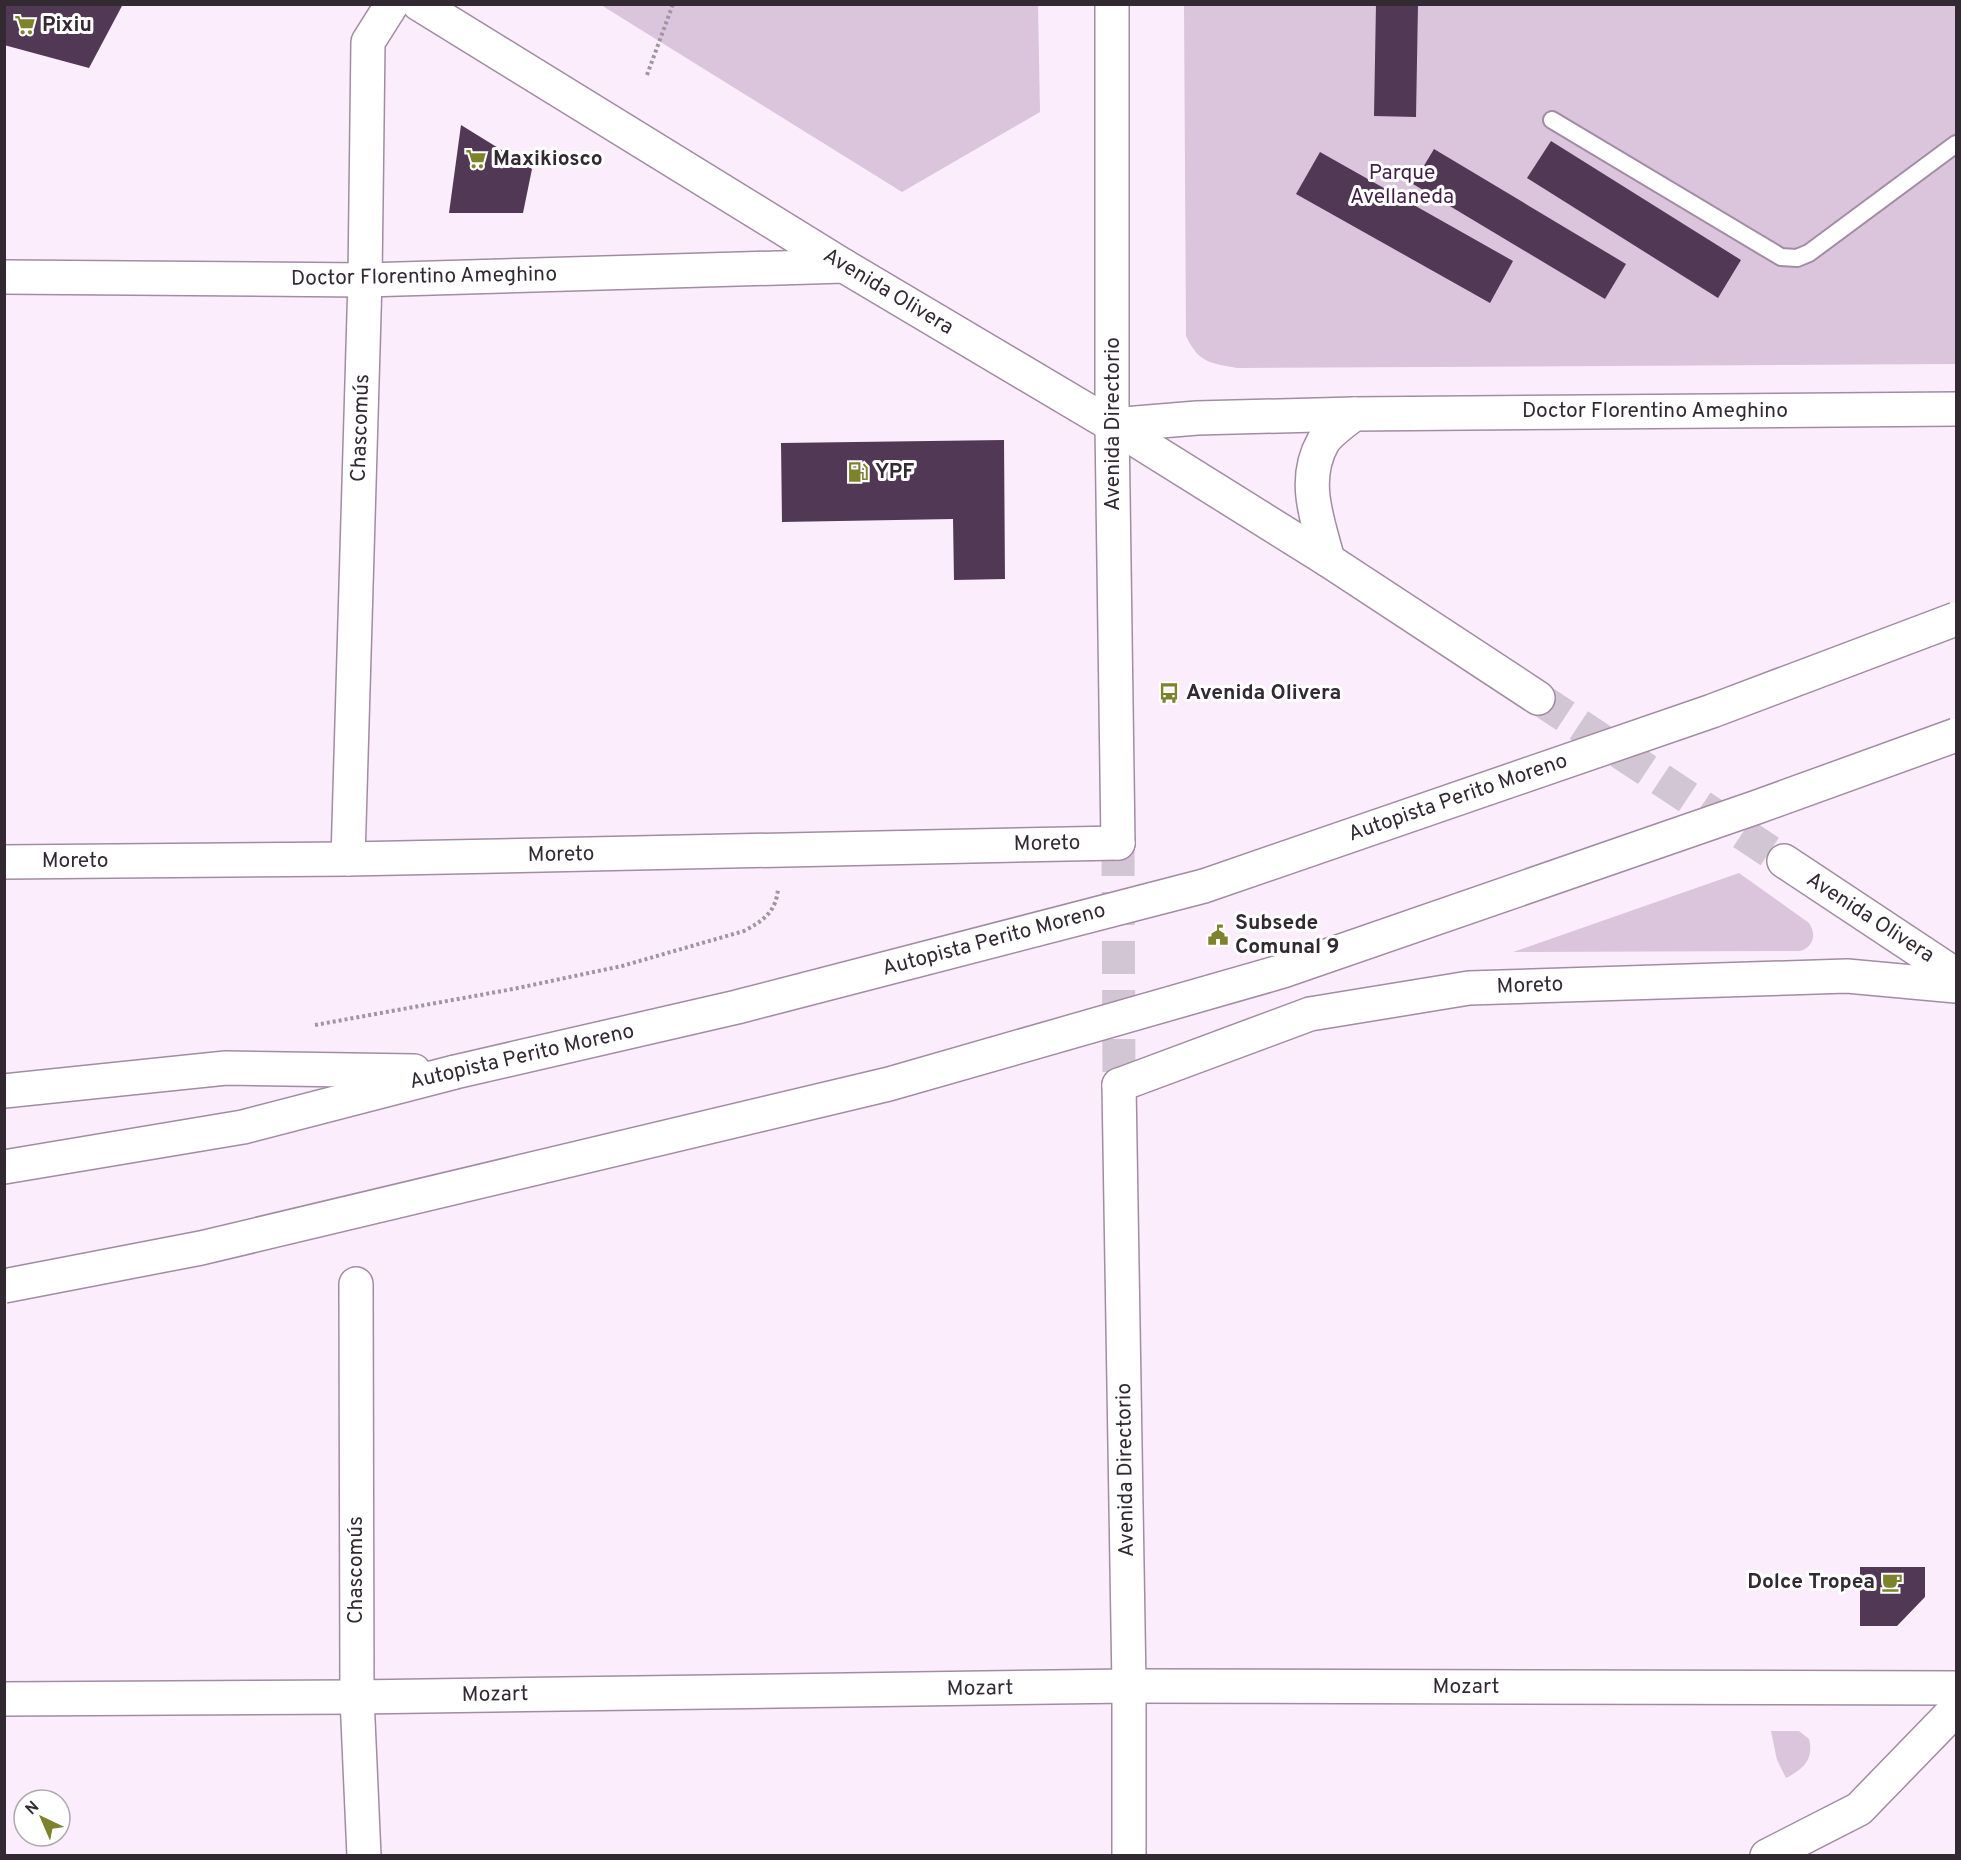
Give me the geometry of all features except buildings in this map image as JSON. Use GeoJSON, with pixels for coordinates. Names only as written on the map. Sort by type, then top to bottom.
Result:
{"type":"FeatureCollection","features":[{"type":"Feature","properties":{"kind":"main road","name":"Chascomús"},"geometry":{"type":"LineString","coordinates":[[348,859],[365,280],[368,42],[392,4]]}},
{"type":"Feature","properties":{"kind":"main road","name":"Avenida Olivera"},"geometry":{"type":"LineString","coordinates":[[419,4],[844,266],[1112,425],[1328,560],[1538,698]]}},
{"type":"Feature","properties":{"kind":"main road","name":"Avenida Directorio"},"geometry":{"type":"LineString","coordinates":[[1112,4],[1112,425],[1118,843]]}},
{"type":"Feature","properties":{"kind":"main road","name":"Doctor Florentino Ameghino"},"geometry":{"type":"LineString","coordinates":[[4,277],[365,280],[844,266]]}},
{"type":"Feature","properties":{"kind":"main road","name":"Doctor Florentino Ameghino"},"geometry":{"type":"LineString","coordinates":[[1112,425],[1197,418],[1354,414],[1956,409]]}},
{"type":"Feature","properties":{"kind":"main road"},"geometry":{"type":"LineString","coordinates":[[1328,560],[1311,495],[1313,466],[1324,441],[1354,414]]}},
{"type":"Feature","properties":{"kind":"main road","name":"Autopista Perito Moreno"},"geometry":{"type":"LineString","coordinates":[[4,1167],[243,1127],[455,1072],[737,1007],[1204,886],[1712,711],[1956,619]]}},
{"type":"Feature","properties":{"kind":"main road"},"geometry":{"type":"LineString","coordinates":[[4,1286],[201,1248],[889,1084],[1283,971],[1757,807],[1956,735]]}},
{"type":"Feature","properties":{"kind":"main road","name":"Moreto"},"geometry":{"type":"LineString","coordinates":[[4,862],[348,859],[1118,843]]}},
{"type":"Feature","properties":{"kind":"main road","name":"Avenida Olivera"},"geometry":{"type":"LineString","coordinates":[[1784,861],[1956,975]]}},
{"type":"Feature","properties":{"kind":"main road","name":"Moreto"},"geometry":{"type":"LineString","coordinates":[[1119,1085],[1310,1014],[1469,988],[1847,976],[1956,986]]}},
{"type":"Feature","properties":{"kind":"main road"},"geometry":{"type":"LineString","coordinates":[[4,1091],[226,1068],[455,1072]]}},
{"type":"Feature","properties":{"kind":"main road","name":"Avenida Directorio"},"geometry":{"type":"LineString","coordinates":[[1119,1085],[1129,1686],[1129,1856]]}},
{"type":"Feature","properties":{"kind":"main road","name":"Chascomús"},"geometry":{"type":"LineString","coordinates":[[356,1284],[357,1697],[364,1856]]}},
{"type":"Feature","properties":{"kind":"main road","name":"Mozart"},"geometry":{"type":"LineString","coordinates":[[4,1699],[357,1697],[1129,1686],[1956,1688]]}},
{"type":"Feature","properties":{"kind":"main road"},"geometry":{"type":"LineString","coordinates":[[1767,1856],[1859,1809],[1956,1709]]}},
{"type":"Feature","properties":{"kind":"lane"},"geometry":{"type":"LineString","coordinates":[[1552,120],[1782,257],[1797,258],[1809,253],[1956,144]]}},
{"type":"Feature","properties":{"kind":"path"},"geometry":{"type":"LineString","coordinates":[[646,75],[674,4]]}},
{"type":"Feature","properties":{"kind":"path"},"geometry":{"type":"LineString","coordinates":[[315,1025],[513,989],[611,968],[744,931],[763,921],[777,902],[780,851]]}},
{"type":"Feature","properties":{"kind":"green space"},"geometry":{"type":"Polygon","coordinates":[[[601,5],[1038,5],[1040,112],[902,192],[601,5]]]}},
{"type":"Feature","properties":{"kind":"green space","name":"Parque Avellaneda"},"geometry":{"type":"Polygon","coordinates":[[[1184,5],[1956,5],[1956,364],[1237,368],[1206,360],[1196,352],[1186,336],[1184,5]]]}},
{"type":"Feature","properties":{"kind":"green space"},"geometry":{"type":"Polygon","coordinates":[[[1739,873],[1809,923],[1813,936],[1808,947],[1800,951],[1513,952],[1739,873]]]}},
{"type":"Feature","properties":{"kind":"green space"},"geometry":{"type":"Polygon","coordinates":[[[1771,1731],[1799,1731],[1809,1739],[1810,1753],[1806,1763],[1786,1778],[1777,1760],[1771,1731]]]}},
{"type":"Feature","properties":{"kind":"tunnel"},"geometry":{"type":"LineString","coordinates":[[1538,698],[1784,861]]}},
{"type":"Feature","properties":{"kind":"tunnel"},"geometry":{"type":"LineString","coordinates":[[1118,843],[1119,1085]]}},
{"type":"Feature","properties":{"kind":"place","name":"Pixiu"},"geometry":{"type":"Point","coordinates":[25,25]}},
{"type":"Feature","properties":{"kind":"place","name":"Maxikiosco"},"geometry":{"type":"Point","coordinates":[476,159]}},
{"type":"Feature","properties":{"kind":"place","name":"YPF"},"geometry":{"type":"Point","coordinates":[858,472]}},
{"type":"Feature","properties":{"kind":"place","name":"Avenida Olivera"},"geometry":{"type":"Point","coordinates":[1169,693]}},
{"type":"Feature","properties":{"kind":"place","name":"Subsede Comunal 9"},"geometry":{"type":"Point","coordinates":[1218,935]}},
{"type":"Feature","properties":{"kind":"place","name":"Dolce Tropea"},"geometry":{"type":"Point","coordinates":[1892,1582]}}]}
